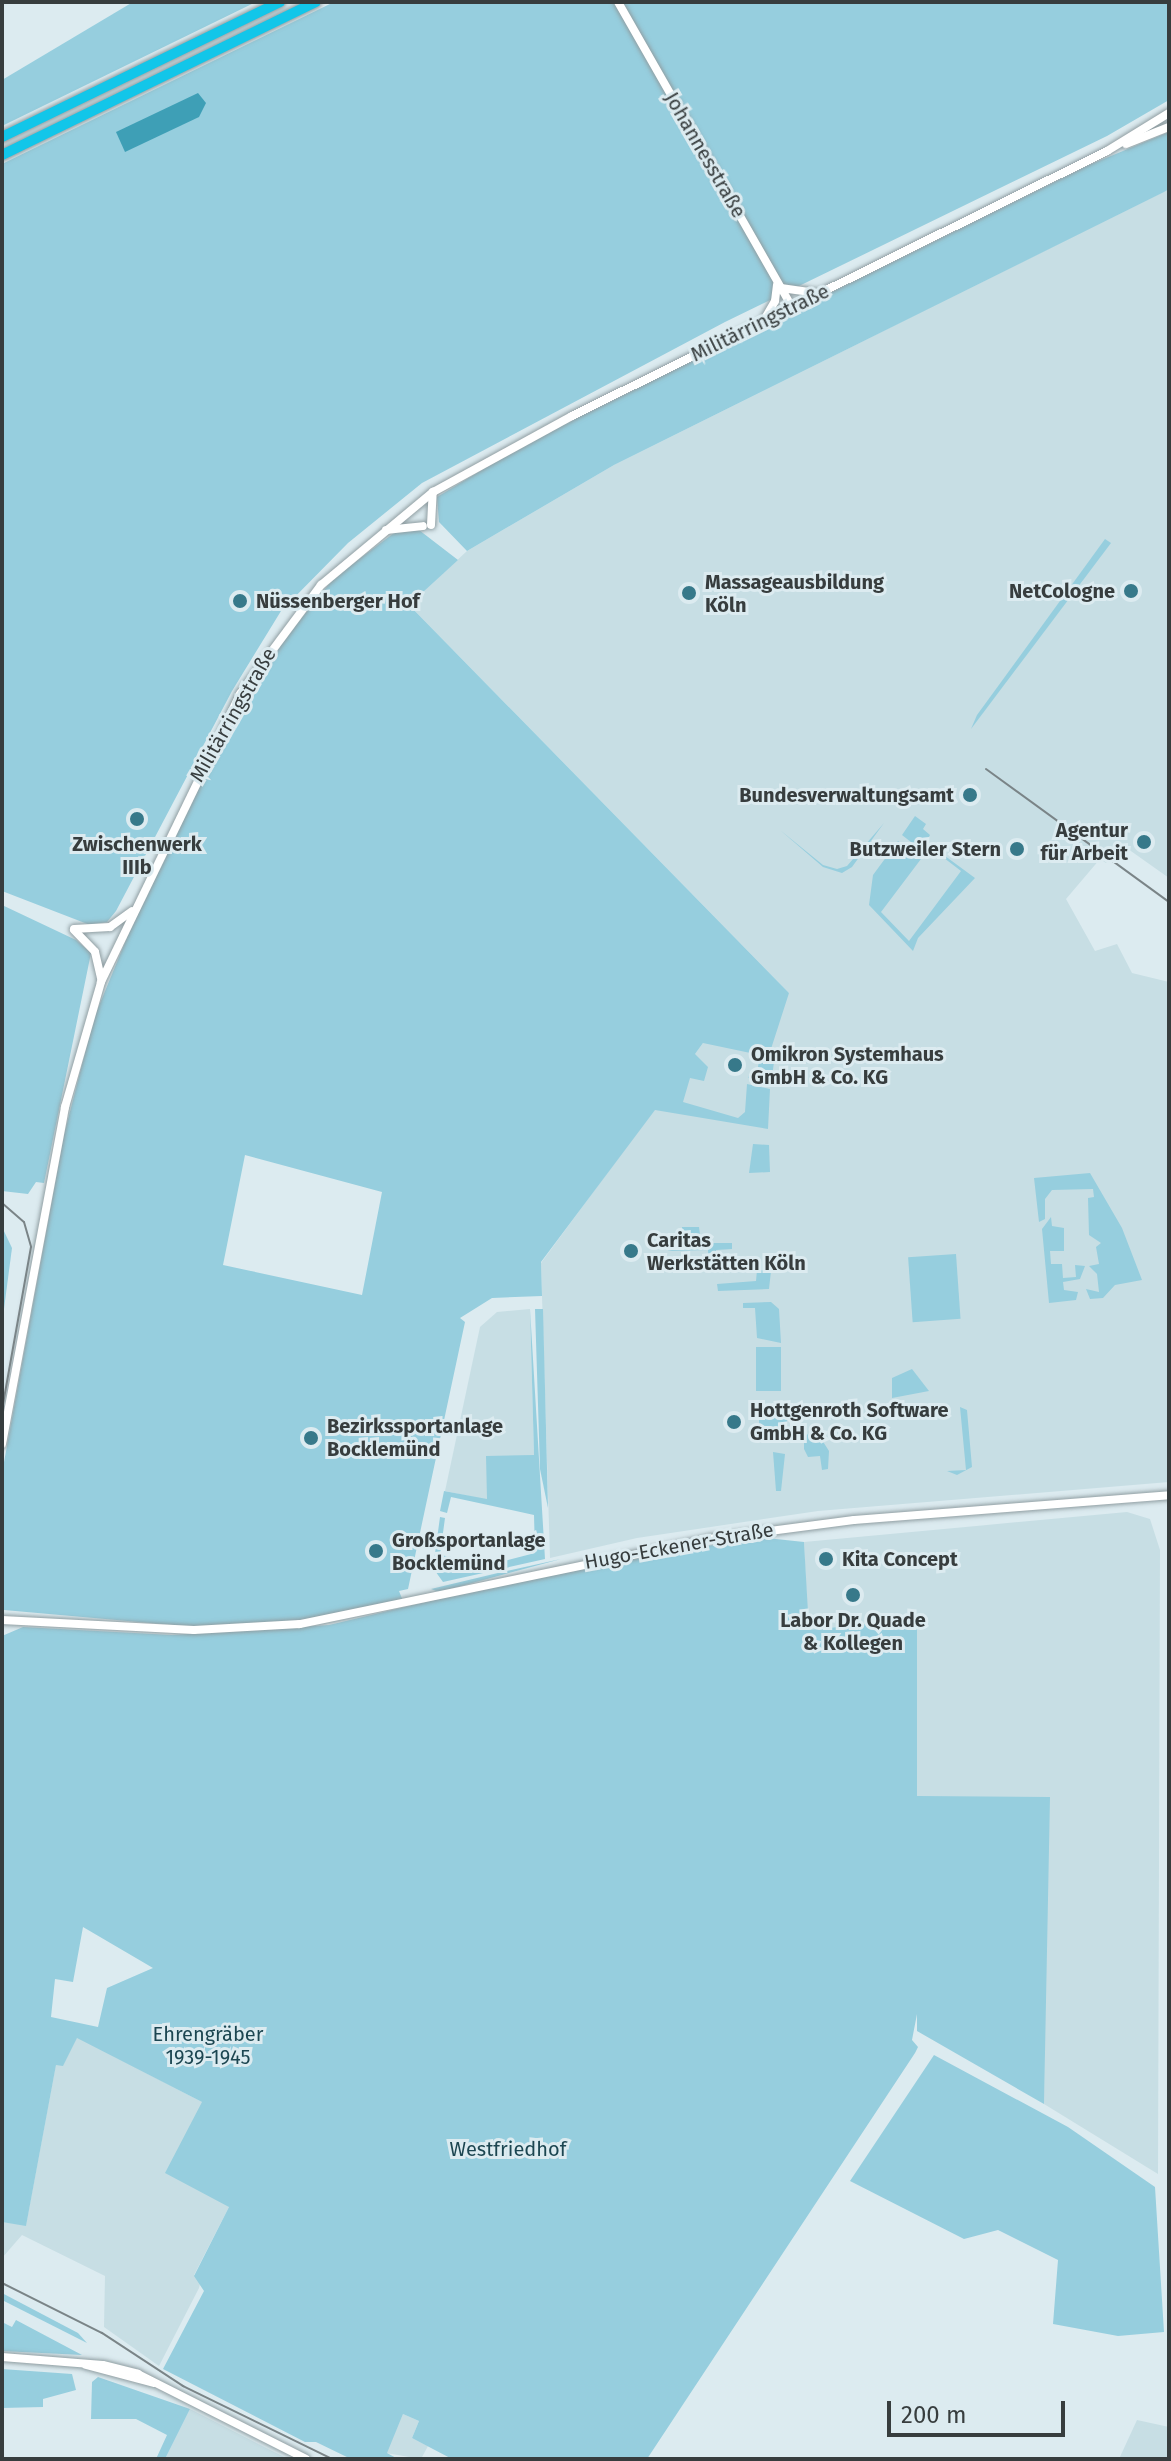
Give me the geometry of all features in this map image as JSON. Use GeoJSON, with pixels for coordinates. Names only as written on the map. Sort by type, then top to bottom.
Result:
{"type":"FeatureCollection","features":[{"type":"Feature","properties":{"kind":"highway"},"geometry":{"type":"LineString","coordinates":[[2,137],[280,2]]}},
{"type":"Feature","properties":{"kind":"highway"},"geometry":{"type":"LineString","coordinates":[[2,155],[316,2]]}},
{"type":"Feature","properties":{"kind":"main road","name":"Johannesstraße"},"geometry":{"type":"LineString","coordinates":[[618,2],[792,307]]}},
{"type":"Feature","properties":{"kind":"main road","name":"Militärringstraße"},"geometry":{"type":"LineString","coordinates":[[2,1444],[65,1107],[101,982],[189,791],[259,664],[321,585],[433,492],[792,307],[1107,151],[1169,113]]}},
{"type":"Feature","properties":{"kind":"main road","name":"Militärringstraße"},"geometry":{"type":"LineString","coordinates":[[1107,151],[1169,127]]}},
{"type":"Feature","properties":{"kind":"main road"},"geometry":{"type":"LineString","coordinates":[[763,322],[775,301],[778,284],[795,294],[821,293]]}},
{"type":"Feature","properties":{"kind":"main road"},"geometry":{"type":"LineString","coordinates":[[382,532],[427,526],[433,492]]}},
{"type":"Feature","properties":{"kind":"main road"},"geometry":{"type":"LineString","coordinates":[[101,982],[95,952],[74,929],[110,927],[133,911]]}},
{"type":"Feature","properties":{"kind":"main road","name":"Hugo-Eckener-Straße"},"geometry":{"type":"LineString","coordinates":[[31,1622],[194,1630],[300,1624],[709,1539],[854,1520],[1169,1495]]}},
{"type":"Feature","properties":{"kind":"main road"},"geometry":{"type":"LineString","coordinates":[[2,1613],[31,1622]]}},
{"type":"Feature","properties":{"kind":"main road"},"geometry":{"type":"LineString","coordinates":[[2,1623],[31,1622]]}},
{"type":"Feature","properties":{"kind":"main road"},"geometry":{"type":"LineString","coordinates":[[2,2357],[86,2364],[154,2383],[306,2459]]}},
{"type":"Feature","properties":{"kind":"shaded area"},"geometry":{"type":"Polygon","coordinates":[[[198,93],[206,103],[199,117],[125,152],[116,132],[198,93]]]}},
{"type":"Feature","properties":{"kind":"shaded area"},"geometry":{"type":"Polygon","coordinates":[[[1169,189],[1169,878],[1121,844],[1106,863],[1100,859],[1066,899],[1095,951],[1117,944],[1132,973],[1169,982],[1169,1482],[818,1511],[637,1538],[550,1558],[541,1263],[703,1043],[789,993],[409,605],[467,551],[614,465],[1169,189]]]}},
{"type":"Feature","properties":{"kind":"shaded area"},"geometry":{"type":"Polygon","coordinates":[[[530,1309],[534,1455],[487,1500],[445,1491],[480,1327],[497,1312],[530,1309]]]}},
{"type":"Feature","properties":{"kind":"shaded area"},"geometry":{"type":"Polygon","coordinates":[[[1127,1512],[1150,1519],[1160,1550],[1158,2174],[1044,2104],[1045,1956],[917,1796],[917,1619],[808,1631],[804,1542],[1127,1512]]]}},
{"type":"Feature","properties":{"kind":"shaded area"},"geometry":{"type":"Polygon","coordinates":[[[77,2037],[202,2102],[229,2207],[194,2275],[201,2279],[199,2288],[159,2366],[104,2327],[105,2276],[22,2235],[2,2258],[2,2222],[26,2225],[56,2064],[63,2065],[77,2037]]]}},
{"type":"Feature","properties":{"kind":"shaded area"},"geometry":{"type":"Polygon","coordinates":[[[190,2409],[288,2459],[165,2459],[190,2409]]]}},
{"type":"Feature","properties":{"kind":"shaded area"},"geometry":{"type":"Polygon","coordinates":[[[403,2414],[419,2421],[412,2438],[428,2446],[421,2459],[386,2453],[403,2414]]]}},
{"type":"Feature","properties":{"kind":"shaded area"},"geometry":{"type":"Polygon","coordinates":[[[1137,2420],[1169,2427],[1169,2459],[1119,2459],[1137,2420]]]}},
{"type":"Feature","properties":{"kind":"green space"},"geometry":{"type":"Polygon","coordinates":[[[133,2],[256,2],[2,126],[2,80],[133,2]]]}},
{"type":"Feature","properties":{"kind":"green space"},"geometry":{"type":"Polygon","coordinates":[[[334,2],[1169,2],[1169,100],[1107,136],[725,322],[422,483],[348,543],[281,611],[232,691],[116,911],[107,922],[90,925],[2,891],[2,164],[334,2]]]}},
{"type":"Feature","properties":{"kind":"green space"},"geometry":{"type":"Polygon","coordinates":[[[1169,132],[1169,189],[1164,192],[614,465],[467,551],[439,522],[437,497],[529,442],[1089,165],[1169,132]]]}},
{"type":"Feature","properties":{"kind":"green space"},"geometry":{"type":"Polygon","coordinates":[[[398,530],[419,530],[458,560],[409,605],[789,993],[770,1052],[775,1055],[771,1084],[748,1078],[750,1072],[757,1073],[760,1055],[703,1043],[695,1054],[708,1067],[704,1081],[690,1078],[683,1102],[738,1118],[745,1112],[747,1084],[770,1089],[768,1129],[655,1110],[541,1262],[542,1296],[492,1298],[460,1318],[465,1322],[408,1589],[399,1591],[403,1601],[295,1621],[195,1627],[4,1610],[2,1473],[64,1135],[94,1018],[147,889],[262,667],[334,578],[398,530]],[[245,1155],[223,1265],[362,1295],[382,1192],[245,1155]]]}},
{"type":"Feature","properties":{"kind":"green space"},"geometry":{"type":"Polygon","coordinates":[[[1105,539],[1111,543],[971,729],[977,715],[1105,539]]]}},
{"type":"Feature","properties":{"kind":"green space"},"geometry":{"type":"Polygon","coordinates":[[[915,816],[926,824],[923,829],[930,835],[926,842],[975,878],[918,938],[913,951],[869,905],[873,875],[898,841],[921,859],[881,912],[909,941],[961,871],[931,848],[925,853],[902,835],[915,816]]]}},
{"type":"Feature","properties":{"kind":"green space"},"geometry":{"type":"Polygon","coordinates":[[[884,823],[852,867],[842,873],[823,867],[780,830],[823,865],[837,869],[847,866],[884,823]]]}},
{"type":"Feature","properties":{"kind":"green space"},"geometry":{"type":"Polygon","coordinates":[[[2,905],[76,940],[91,953],[44,1183],[36,1182],[28,1194],[2,1191],[2,905]]]}},
{"type":"Feature","properties":{"kind":"green space"},"geometry":{"type":"Polygon","coordinates":[[[753,1144],[769,1145],[770,1172],[749,1173],[753,1144]]]}},
{"type":"Feature","properties":{"kind":"green space"},"geometry":{"type":"Polygon","coordinates":[[[1090,1173],[1122,1228],[1142,1280],[1115,1285],[1103,1298],[1090,1299],[1086,1289],[1099,1292],[1097,1274],[1089,1266],[1099,1264],[1096,1247],[1101,1243],[1089,1235],[1088,1198],[1094,1197],[1093,1189],[1052,1190],[1045,1199],[1045,1219],[1039,1222],[1034,1178],[1090,1173]]]}},
{"type":"Feature","properties":{"kind":"green space"},"geometry":{"type":"Polygon","coordinates":[[[1051,1217],[1052,1226],[1064,1228],[1064,1251],[1050,1251],[1051,1264],[1062,1264],[1063,1278],[1076,1277],[1075,1265],[1085,1266],[1080,1279],[1063,1282],[1064,1290],[1078,1292],[1076,1300],[1049,1303],[1042,1229],[1051,1217]]]}},
{"type":"Feature","properties":{"kind":"green space"},"geometry":{"type":"Polygon","coordinates":[[[2,1227],[12,1248],[2,1324],[2,1227]]]}},
{"type":"Feature","properties":{"kind":"green space"},"geometry":{"type":"Polygon","coordinates":[[[682,1227],[699,1227],[701,1243],[732,1243],[732,1249],[716,1250],[716,1270],[709,1270],[708,1250],[667,1251],[682,1248],[682,1227]]]}},
{"type":"Feature","properties":{"kind":"green space"},"geometry":{"type":"Polygon","coordinates":[[[956,1254],[961,1319],[913,1322],[908,1257],[956,1254]]]}},
{"type":"Feature","properties":{"kind":"green space"},"geometry":{"type":"Polygon","coordinates":[[[757,1270],[771,1271],[769,1289],[718,1291],[717,1284],[756,1281],[757,1270]]]}},
{"type":"Feature","properties":{"kind":"green space"},"geometry":{"type":"Polygon","coordinates":[[[771,1302],[779,1309],[781,1343],[757,1338],[755,1308],[743,1308],[743,1303],[771,1302]]]}},
{"type":"Feature","properties":{"kind":"green space"},"geometry":{"type":"Polygon","coordinates":[[[530,1309],[545,1559],[443,1582],[433,1568],[440,1517],[445,1518],[440,1555],[493,1564],[535,1553],[534,1515],[451,1497],[447,1513],[440,1511],[444,1491],[487,1499],[486,1456],[534,1455],[530,1309]]]}},
{"type":"Feature","properties":{"kind":"green space"},"geometry":{"type":"Polygon","coordinates":[[[535,1309],[543,1309],[548,1508],[540,1469],[535,1309]]]}},
{"type":"Feature","properties":{"kind":"green space"},"geometry":{"type":"Polygon","coordinates":[[[756,1347],[781,1347],[781,1391],[756,1391],[756,1347]]]}},
{"type":"Feature","properties":{"kind":"green space"},"geometry":{"type":"Polygon","coordinates":[[[912,1369],[929,1391],[892,1398],[892,1378],[912,1369]]]}},
{"type":"Feature","properties":{"kind":"green space"},"geometry":{"type":"Polygon","coordinates":[[[773,1407],[783,1411],[787,1421],[783,1431],[773,1435],[763,1431],[759,1421],[763,1411],[773,1407]]]}},
{"type":"Feature","properties":{"kind":"green space"},"geometry":{"type":"Polygon","coordinates":[[[960,1407],[967,1410],[972,1467],[957,1475],[947,1471],[966,1470],[960,1407]]]}},
{"type":"Feature","properties":{"kind":"green space"},"geometry":{"type":"Polygon","coordinates":[[[815,1429],[829,1451],[828,1469],[822,1470],[820,1456],[808,1457],[804,1449],[804,1437],[815,1429]]]}},
{"type":"Feature","properties":{"kind":"green space"},"geometry":{"type":"Polygon","coordinates":[[[773,1452],[785,1454],[781,1491],[776,1491],[773,1452]]]}},
{"type":"Feature","properties":{"kind":"green space"},"geometry":{"type":"Polygon","coordinates":[[[758,1537],[804,1542],[809,1630],[917,1619],[917,1796],[1050,1797],[1044,2104],[917,2031],[917,2014],[912,2040],[918,2047],[915,2053],[647,2459],[452,2459],[412,2438],[419,2421],[403,2414],[387,2453],[398,2459],[351,2459],[316,2442],[305,2442],[163,2369],[204,2291],[194,2276],[229,2207],[165,2173],[202,2102],[77,2038],[63,2066],[56,2065],[26,2226],[2,2222],[2,1636],[23,1627],[172,1635],[329,1625],[523,1579],[758,1537]],[[83,1927],[73,1982],[55,1979],[51,2017],[98,2027],[107,1988],[153,1968],[83,1927]]]}},
{"type":"Feature","properties":{"kind":"green space"},"geometry":{"type":"Polygon","coordinates":[[[561,1559],[439,1592],[431,1589],[502,1572],[561,1559]]]}},
{"type":"Feature","properties":{"kind":"green space"},"geometry":{"type":"Polygon","coordinates":[[[934,2055],[1068,2127],[1155,2187],[1164,2332],[1118,2336],[1053,2324],[1058,2260],[998,2230],[964,2239],[850,2181],[934,2055]]]}},
{"type":"Feature","properties":{"kind":"green space"},"geometry":{"type":"Polygon","coordinates":[[[2,2293],[78,2333],[87,2343],[2,2300],[2,2293]]]}},
{"type":"Feature","properties":{"kind":"green space"},"geometry":{"type":"Polygon","coordinates":[[[16,2320],[82,2355],[2,2351],[2,2322],[12,2327],[16,2320]]]}},
{"type":"Feature","properties":{"kind":"green space"},"geometry":{"type":"Polygon","coordinates":[[[2,2369],[72,2374],[76,2390],[43,2399],[43,2407],[2,2408],[2,2369]]]}},
{"type":"Feature","properties":{"kind":"green space"},"geometry":{"type":"Polygon","coordinates":[[[98,2377],[190,2409],[165,2459],[156,2459],[167,2435],[136,2419],[91,2419],[92,2382],[98,2377]]]}},
{"type":"Feature","properties":{"kind":"tram line"},"geometry":{"type":"LineString","coordinates":[[986,769],[1169,902]]}},
{"type":"Feature","properties":{"kind":"tram line"},"geometry":{"type":"LineString","coordinates":[[2,1203],[24,1222],[31,1247],[2,1409]]}},
{"type":"Feature","properties":{"kind":"tram line"},"geometry":{"type":"LineString","coordinates":[[2,2283],[102,2333],[183,2386],[332,2459]]}},
{"type":"Feature","properties":{"kind":"place","name":"NetCologne"},"geometry":{"type":"Point","coordinates":[1131,591]}},
{"type":"Feature","properties":{"kind":"place","name":"Massageausbildung Köln"},"geometry":{"type":"Point","coordinates":[689,593]}},
{"type":"Feature","properties":{"kind":"place","name":"Nüssenberger Hof"},"geometry":{"type":"Point","coordinates":[240,601]}},
{"type":"Feature","properties":{"kind":"place","name":"Bundesverwaltungsamt"},"geometry":{"type":"Point","coordinates":[970,795]}},
{"type":"Feature","properties":{"kind":"place","name":"Zwischenwerk IIIb"},"geometry":{"type":"Point","coordinates":[137,819]}},
{"type":"Feature","properties":{"kind":"place","name":"Agentur für Arbeit"},"geometry":{"type":"Point","coordinates":[1144,842]}},
{"type":"Feature","properties":{"kind":"place","name":"Butzweiler Stern"},"geometry":{"type":"Point","coordinates":[1017,849]}},
{"type":"Feature","properties":{"kind":"place","name":"Omikron Systemhaus GmbH & Co. KG"},"geometry":{"type":"Point","coordinates":[735,1065]}},
{"type":"Feature","properties":{"kind":"place","name":"Caritas Werkstätten Köln"},"geometry":{"type":"Point","coordinates":[631,1251]}},
{"type":"Feature","properties":{"kind":"place","name":"Hottgenroth Software GmbH & Co. KG"},"geometry":{"type":"Point","coordinates":[734,1422]}},
{"type":"Feature","properties":{"kind":"place","name":"Bezirkssportanlage Bocklemünd"},"geometry":{"type":"Point","coordinates":[311,1438]}},
{"type":"Feature","properties":{"kind":"place","name":"Großsportanlage Bocklemünd"},"geometry":{"type":"Point","coordinates":[376,1551]}},
{"type":"Feature","properties":{"kind":"place","name":"Kita Concept"},"geometry":{"type":"Point","coordinates":[826,1559]}},
{"type":"Feature","properties":{"kind":"place","name":"Labor Dr. Quade & Kollegen"},"geometry":{"type":"Point","coordinates":[853,1595]}},
{"type":"Feature","properties":{"kind":"park label","name":"Ehrengräber 1939-1945"},"geometry":{"type":"Point","coordinates":[208,2046]}},
{"type":"Feature","properties":{"kind":"park label","name":"Westfriedhof"},"geometry":{"type":"Point","coordinates":[508,2149]}}]}
